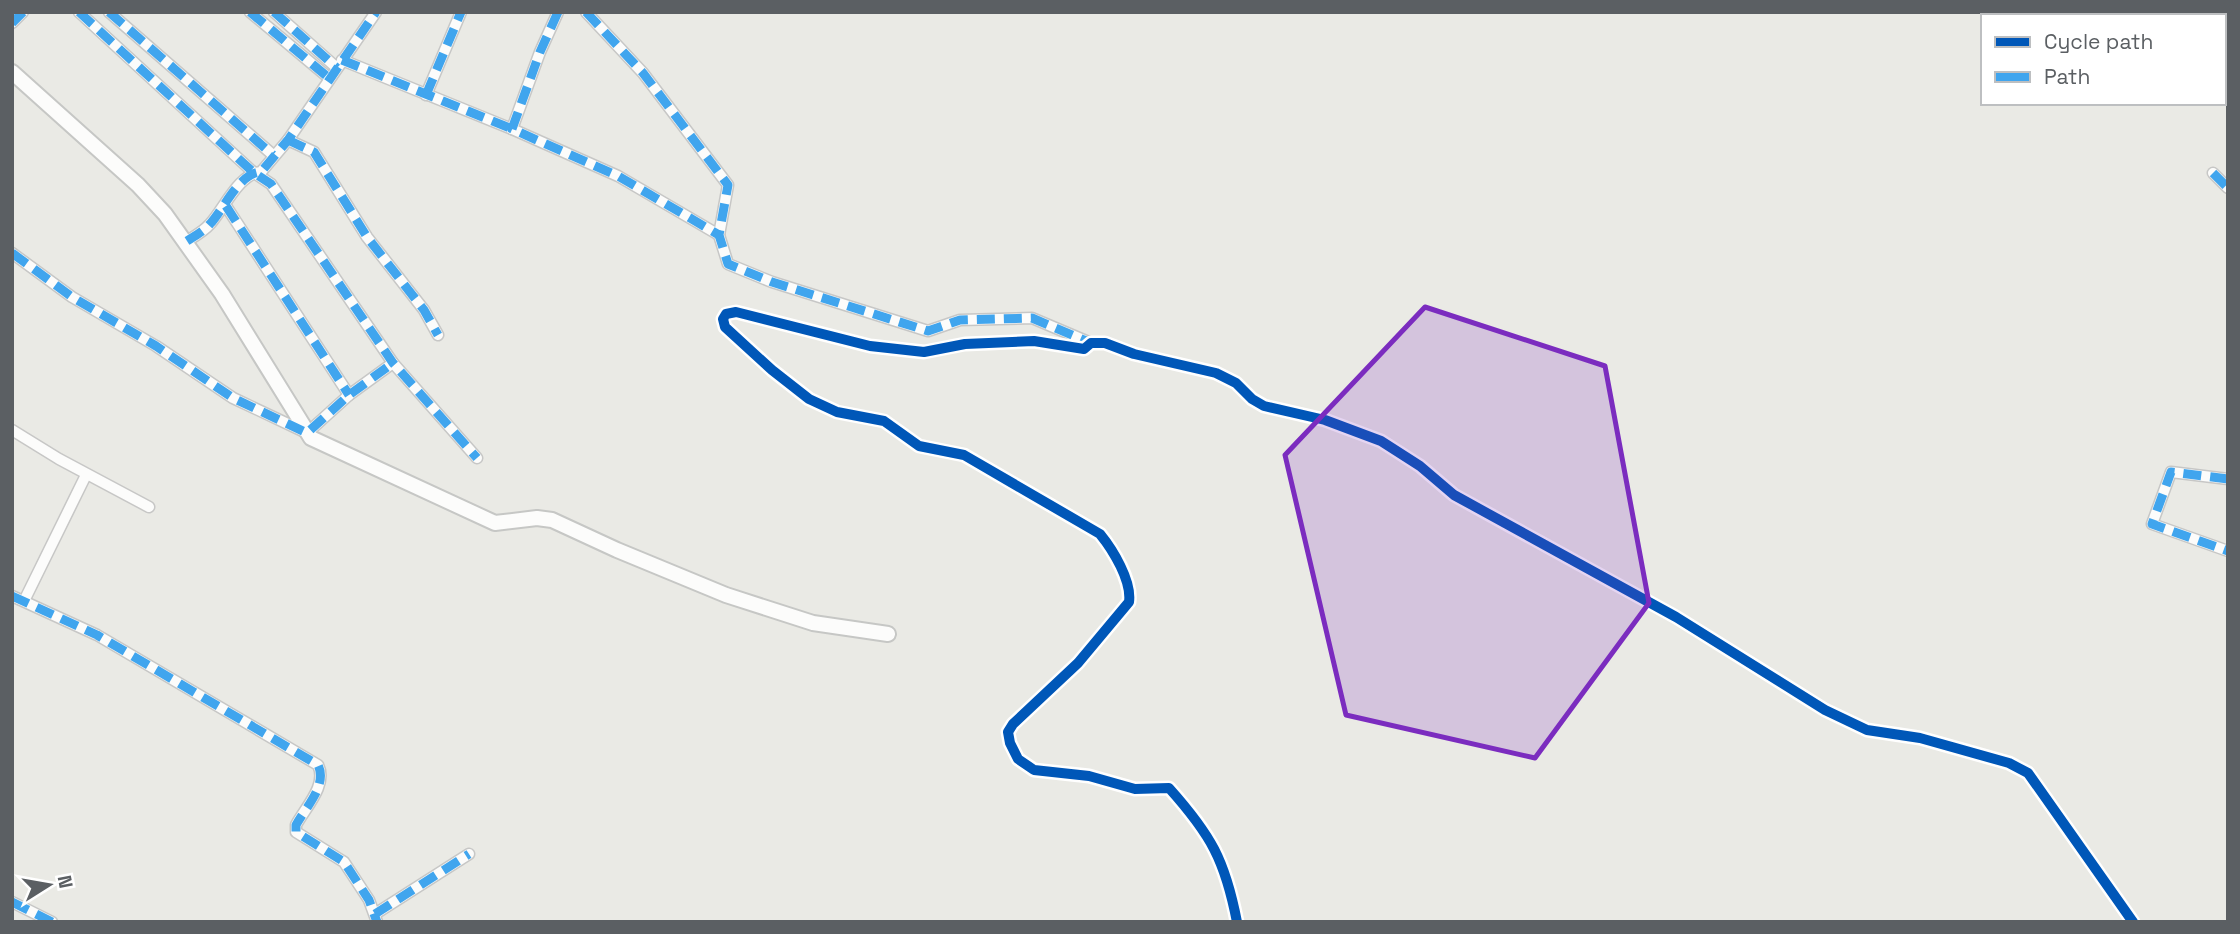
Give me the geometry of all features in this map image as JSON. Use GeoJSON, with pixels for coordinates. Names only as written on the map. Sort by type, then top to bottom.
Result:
{"type":"FeatureCollection","features":[{"type":"Feature","properties":{"kind":"street"},"geometry":{"type":"LineString","coordinates":[[12,23],[23,12]]}},
{"type":"Feature","properties":{"kind":"street"},"geometry":{"type":"LineString","coordinates":[[79,12],[253,172],[271,184],[393,363],[477,458]]}},
{"type":"Feature","properties":{"kind":"street"},"geometry":{"type":"LineString","coordinates":[[109,12],[273,155]]}},
{"type":"Feature","properties":{"kind":"street"},"geometry":{"type":"LineString","coordinates":[[250,12],[329,78]]}},
{"type":"Feature","properties":{"kind":"street"},"geometry":{"type":"LineString","coordinates":[[274,12],[340,64],[426,94],[618,176],[719,235]]}},
{"type":"Feature","properties":{"kind":"street"},"geometry":{"type":"LineString","coordinates":[[187,241],[208,228],[240,184],[253,172],[261,172],[288,140],[376,12]]}},
{"type":"Feature","properties":{"kind":"street"},"geometry":{"type":"LineString","coordinates":[[426,94],[461,12]]}},
{"type":"Feature","properties":{"kind":"street"},"geometry":{"type":"LineString","coordinates":[[512,130],[540,52],[558,12]]}},
{"type":"Feature","properties":{"kind":"street"},"geometry":{"type":"LineString","coordinates":[[586,12],[643,73],[728,186],[719,235],[728,264],[772,282],[928,331],[960,320],[1032,318],[1091,344],[1105,343],[1134,354],[1216,373],[1236,383],[1252,399],[1264,406],[1325,420],[1381,441],[1420,466],[1454,495],[1676,617],[1825,710],[1867,730],[1920,738],[2009,763],[2028,773],[2133,922]]}},
{"type":"Feature","properties":{"kind":"street"},"geometry":{"type":"LineString","coordinates":[[12,72],[138,185],[187,241],[311,438],[495,523],[507,524],[537,517],[552,520],[726,595],[813,624],[888,634]]}},
{"type":"Feature","properties":{"kind":"street"},"geometry":{"type":"LineString","coordinates":[[288,140],[314,152],[360,225],[424,310],[438,335]]}},
{"type":"Feature","properties":{"kind":"street"},"geometry":{"type":"LineString","coordinates":[[2213,173],[2228,188]]}},
{"type":"Feature","properties":{"kind":"street"},"geometry":{"type":"LineString","coordinates":[[226,206],[349,395]]}},
{"type":"Feature","properties":{"kind":"street"},"geometry":{"type":"LineString","coordinates":[[12,253],[72,297],[156,346],[233,398],[307,433]]}},
{"type":"Feature","properties":{"kind":"street"},"geometry":{"type":"LineString","coordinates":[[1091,344],[1084,349],[1034,341],[965,344],[924,352],[870,346],[736,312],[726,314],[723,319],[724,327],[809,399],[837,412],[884,421],[919,446],[964,455],[1100,534],[1109,546],[1128,587],[1129,602],[1078,663],[1013,724],[1008,732],[1010,743],[1018,759],[1034,770],[1089,776],[1135,789],[1169,788],[1200,824],[1228,876],[1237,922]]}},
{"type":"Feature","properties":{"kind":"street"},"geometry":{"type":"LineString","coordinates":[[307,433],[349,395],[393,363]]}},
{"type":"Feature","properties":{"kind":"street"},"geometry":{"type":"LineString","coordinates":[[12,430],[86,475],[149,507]]}},
{"type":"Feature","properties":{"kind":"street"},"geometry":{"type":"LineString","coordinates":[[2228,480],[2171,472],[2152,524],[2228,551]]}},
{"type":"Feature","properties":{"kind":"street"},"geometry":{"type":"LineString","coordinates":[[25,599],[86,475]]}},
{"type":"Feature","properties":{"kind":"street"},"geometry":{"type":"LineString","coordinates":[[12,596],[25,599],[176,678],[318,765],[321,776],[319,786],[296,825],[296,832],[344,862],[376,918],[469,854]]}},
{"type":"Feature","properties":{"kind":"street"},"geometry":{"type":"LineString","coordinates":[[12,902],[52,922]]}},
{"type":"Feature","properties":{"kind":"highlighted area"},"geometry":{"type":"Polygon","coordinates":[[[1425,307],[1605,366],[1649,603],[1535,758],[1346,715],[1285,455],[1425,307]]]}},
{"type":"Feature","properties":{"kind":"marked path"},"geometry":{"type":"LineString","coordinates":[[12,23],[23,12]]}},
{"type":"Feature","properties":{"kind":"marked path"},"geometry":{"type":"LineString","coordinates":[[79,12],[253,172],[271,184],[393,363],[477,458]]}},
{"type":"Feature","properties":{"kind":"marked path"},"geometry":{"type":"LineString","coordinates":[[109,12],[273,155]]}},
{"type":"Feature","properties":{"kind":"marked path"},"geometry":{"type":"LineString","coordinates":[[250,12],[329,78]]}},
{"type":"Feature","properties":{"kind":"marked path"},"geometry":{"type":"LineString","coordinates":[[274,12],[337,68]]}},
{"type":"Feature","properties":{"kind":"marked path"},"geometry":{"type":"LineString","coordinates":[[187,241],[208,227],[239,185],[246,178],[261,172],[288,140],[376,12]]}},
{"type":"Feature","properties":{"kind":"marked path"},"geometry":{"type":"LineString","coordinates":[[426,95],[461,12]]}},
{"type":"Feature","properties":{"kind":"marked path"},"geometry":{"type":"LineString","coordinates":[[558,12],[540,52],[512,129],[618,176],[719,235]]}},
{"type":"Feature","properties":{"kind":"marked path"},"geometry":{"type":"LineString","coordinates":[[586,12],[643,73],[728,185],[719,235],[728,264],[772,282],[928,331],[960,320],[1032,318],[1091,343]]}},
{"type":"Feature","properties":{"kind":"marked path"},"geometry":{"type":"LineString","coordinates":[[342,60],[512,129]]}},
{"type":"Feature","properties":{"kind":"marked path"},"geometry":{"type":"LineString","coordinates":[[288,140],[314,152],[367,237],[424,310],[438,335]]}},
{"type":"Feature","properties":{"kind":"marked path"},"geometry":{"type":"LineString","coordinates":[[2213,173],[2228,188]]}},
{"type":"Feature","properties":{"kind":"marked path"},"geometry":{"type":"LineString","coordinates":[[226,206],[349,395]]}},
{"type":"Feature","properties":{"kind":"marked path"},"geometry":{"type":"LineString","coordinates":[[12,253],[72,297],[156,346],[233,398],[307,433],[349,395],[393,363]]}},
{"type":"Feature","properties":{"kind":"marked path"},"geometry":{"type":"LineString","coordinates":[[2228,479],[2171,472],[2152,524],[2228,551]]}},
{"type":"Feature","properties":{"kind":"marked path"},"geometry":{"type":"LineString","coordinates":[[12,596],[97,635],[318,765],[318,788],[296,825],[296,832],[344,862],[369,900],[377,922]]}},
{"type":"Feature","properties":{"kind":"marked path"},"geometry":{"type":"LineString","coordinates":[[375,914],[469,854]]}},
{"type":"Feature","properties":{"kind":"marked path"},"geometry":{"type":"LineString","coordinates":[[12,902],[52,922]]}},
{"type":"Feature","properties":{"kind":"cycle path"},"geometry":{"type":"LineString","coordinates":[[1237,922],[1227,882],[1214,849],[1196,820],[1169,788],[1135,789],[1089,776],[1034,770],[1018,759],[1010,743],[1008,732],[1013,724],[1078,663],[1129,602],[1125,575],[1100,534],[964,455],[919,446],[884,421],[837,412],[809,399],[725,327],[723,319],[726,314],[736,312],[870,346],[924,352],[965,344],[1034,341],[1084,349],[1091,343],[1105,343],[1134,354],[1216,373],[1236,383],[1252,399],[1264,406],[1325,420],[1381,441],[1420,466],[1454,495],[1676,617],[1825,710],[1867,730],[1920,738],[2009,763],[2028,773],[2133,922]]}}]}
